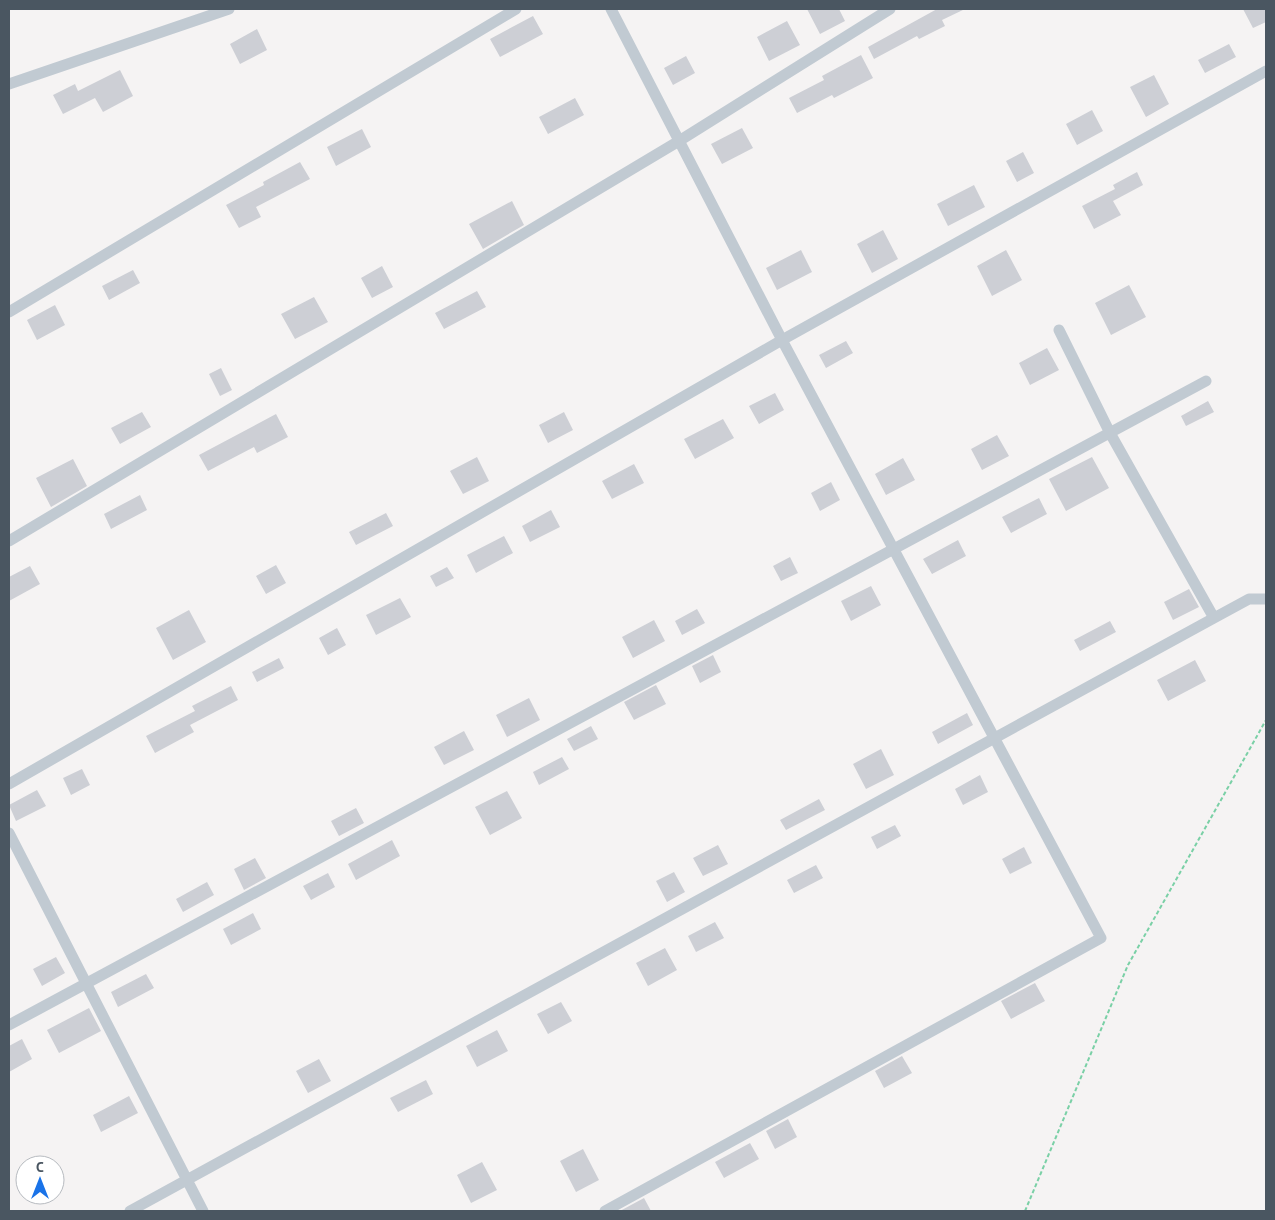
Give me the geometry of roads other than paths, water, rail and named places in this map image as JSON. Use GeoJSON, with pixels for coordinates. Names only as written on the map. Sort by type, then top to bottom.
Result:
{"type":"FeatureCollection","features":[{"type":"Feature","properties":{"kind":"street"},"geometry":{"type":"LineString","coordinates":[[9,84],[229,9]]}},
{"type":"Feature","properties":{"kind":"street"},"geometry":{"type":"LineString","coordinates":[[9,312],[516,9]]}},
{"type":"Feature","properties":{"kind":"street"},"geometry":{"type":"LineString","coordinates":[[605,1211],[1101,938],[892,550],[612,9]]}},
{"type":"Feature","properties":{"kind":"street"},"geometry":{"type":"LineString","coordinates":[[9,542],[679,141],[890,9]]}},
{"type":"Feature","properties":{"kind":"street"},"geometry":{"type":"LineString","coordinates":[[9,784],[782,340],[1266,71]]}},
{"type":"Feature","properties":{"kind":"street"},"geometry":{"type":"LineString","coordinates":[[1059,330],[1110,433],[1214,618]]}},
{"type":"Feature","properties":{"kind":"street"},"geometry":{"type":"LineString","coordinates":[[9,1025],[1206,381]]}},
{"type":"Feature","properties":{"kind":"street"},"geometry":{"type":"LineString","coordinates":[[130,1211],[993,737],[1249,599],[1266,599]]}},
{"type":"Feature","properties":{"kind":"street"},"geometry":{"type":"LineString","coordinates":[[9,833],[203,1211]]}}]}
